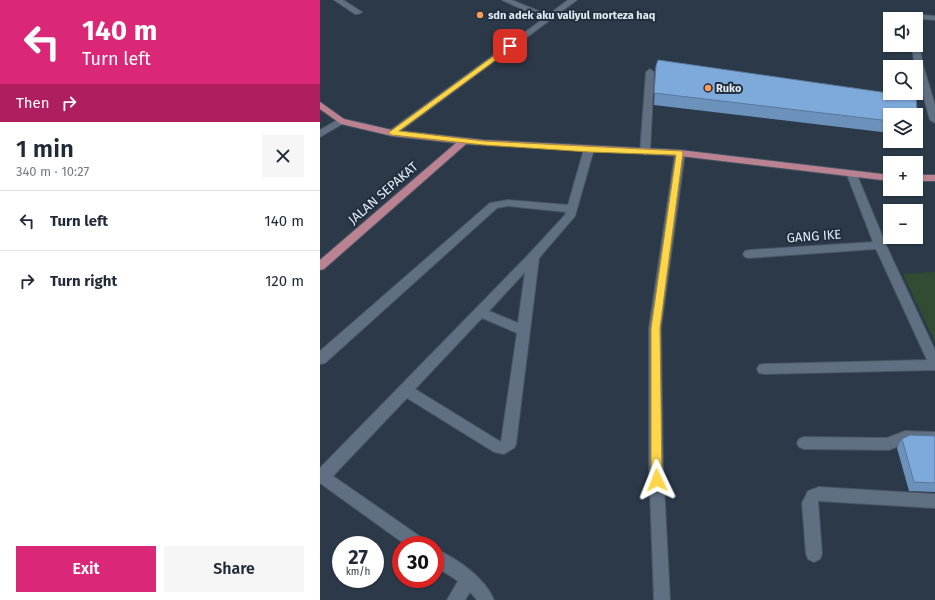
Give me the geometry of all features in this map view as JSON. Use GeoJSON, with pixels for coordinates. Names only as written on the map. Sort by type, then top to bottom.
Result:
{"type":"FeatureCollection","features":[{"type":"Feature","properties":{"kind":"main road"},"geometry":{"type":"LineString","coordinates":[[320,105],[341,121],[392,133],[464,141],[589,150],[680,153],[883,177]]}},
{"type":"Feature","properties":{"kind":"main road","name":"JALAN SEPAKAT"},"geometry":{"type":"LineString","coordinates":[[320,266],[464,141]]}},
{"type":"Feature","properties":{"kind":"main road"},"geometry":{"type":"LineString","coordinates":[[923,178],[935,178]]}},
{"type":"Feature","properties":{"kind":"street"},"geometry":{"type":"LineString","coordinates":[[338,0],[358,12]]}},
{"type":"Feature","properties":{"kind":"street"},"geometry":{"type":"LineString","coordinates":[[506,0],[548,18]]}},
{"type":"Feature","properties":{"kind":"street"},"geometry":{"type":"LineString","coordinates":[[392,133],[573,0]]}},
{"type":"Feature","properties":{"kind":"street"},"geometry":{"type":"LineString","coordinates":[[923,17],[935,18]]}},
{"type":"Feature","properties":{"kind":"street"},"geometry":{"type":"LineString","coordinates":[[917,52],[918,62],[935,120]]}},
{"type":"Feature","properties":{"kind":"street"},"geometry":{"type":"LineString","coordinates":[[645,152],[650,72]]}},
{"type":"Feature","properties":{"kind":"street"},"geometry":{"type":"LineString","coordinates":[[320,134],[341,121]]}},
{"type":"Feature","properties":{"kind":"street"},"geometry":{"type":"LineString","coordinates":[[406,536],[321,476],[481,312],[570,216],[589,150]]}},
{"type":"Feature","properties":{"kind":"street"},"geometry":{"type":"LineString","coordinates":[[662,600],[656,465],[655,328],[680,153]]}},
{"type":"Feature","properties":{"kind":"street"},"geometry":{"type":"LineString","coordinates":[[764,368],[935,364],[880,245],[852,174]]}},
{"type":"Feature","properties":{"kind":"street"},"geometry":{"type":"LineString","coordinates":[[320,359],[494,205],[508,203],[573,209]]}},
{"type":"Feature","properties":{"kind":"street","name":"GANG IKE"},"geometry":{"type":"LineString","coordinates":[[749,254],[880,245]]}},
{"type":"Feature","properties":{"kind":"street"},"geometry":{"type":"LineString","coordinates":[[406,390],[499,448],[504,448],[509,444],[533,257]]}},
{"type":"Feature","properties":{"kind":"street"},"geometry":{"type":"LineString","coordinates":[[481,312],[524,331]]}},
{"type":"Feature","properties":{"kind":"street"},"geometry":{"type":"LineString","coordinates":[[804,443],[889,444],[895,439],[901,437],[935,438]]}},
{"type":"Feature","properties":{"kind":"street"},"geometry":{"type":"LineString","coordinates":[[814,554],[810,503],[813,496],[819,494],[935,501]]}},
{"type":"Feature","properties":{"kind":"street"},"geometry":{"type":"LineString","coordinates":[[444,563],[468,580],[485,597]]}},
{"type":"Feature","properties":{"kind":"street"},"geometry":{"type":"LineString","coordinates":[[454,600],[468,580]]}},
{"type":"Feature","properties":{"kind":"green space"},"geometry":{"type":"Polygon","coordinates":[[[935,272],[935,342],[903,274],[935,272]]]}},
{"type":"Feature","properties":{"kind":"building"},"geometry":{"type":"Polygon","coordinates":[[[658,60],[883,92],[883,100],[916,100],[917,108],[883,108],[883,120],[654,93],[656,66],[658,60]]]}},
{"type":"Feature","properties":{"kind":"building"},"geometry":{"type":"Polygon","coordinates":[[[910,435],[935,436],[935,483],[914,482],[902,439],[910,435]]]}},
{"type":"Feature","properties":{"kind":"place","name":"sdn adek aku valiyul morteza haq"},"geometry":{"type":"Point","coordinates":[480,15]}},
{"type":"Feature","properties":{"kind":"place","name":"Ruko"},"geometry":{"type":"Point","coordinates":[708,88]}},
{"type":"Feature","properties":{"kind":"route"},"geometry":{"type":"LineString","coordinates":[[510,46],[392,133],[484,143],[589,150],[680,153],[655,328],[657,480]]}}]}
